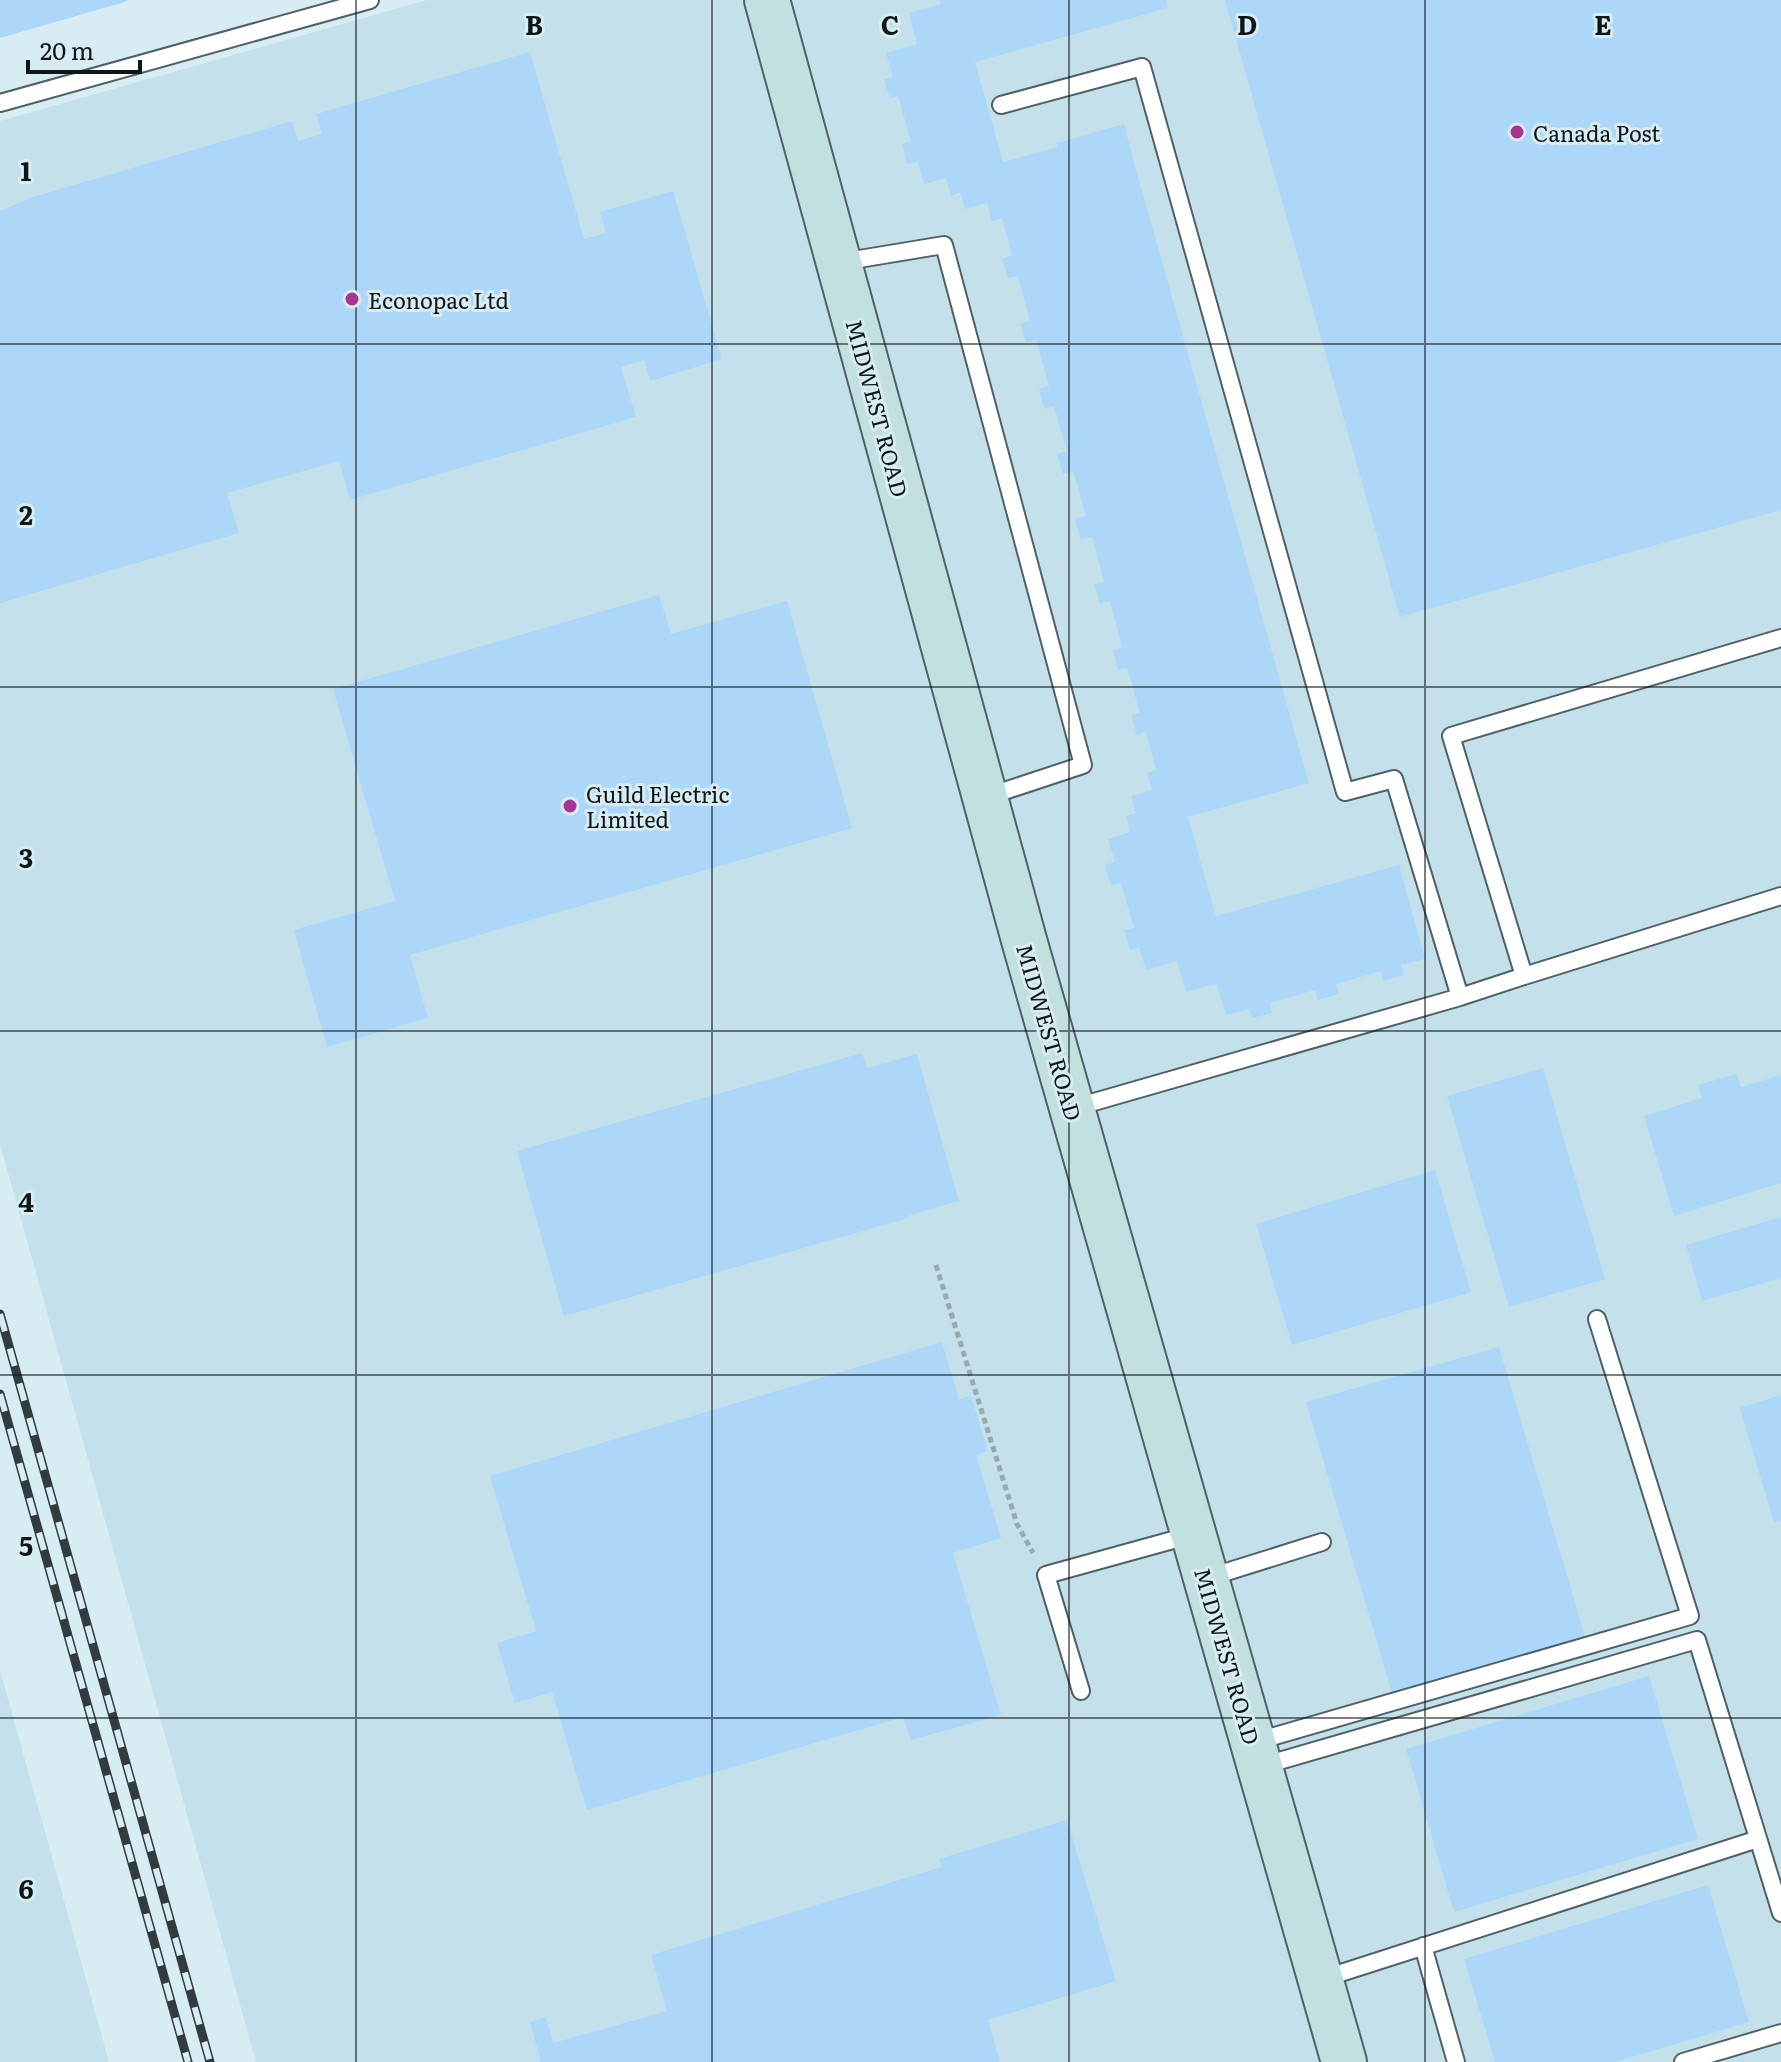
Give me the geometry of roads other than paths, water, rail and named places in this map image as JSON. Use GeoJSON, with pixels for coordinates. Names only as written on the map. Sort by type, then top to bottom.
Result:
{"type":"FeatureCollection","features":[{"type":"Feature","properties":{"kind":"street","name":"MIDWEST ROAD"},"geometry":{"type":"LineString","coordinates":[[767,0],[1072,1109],[1344,2062]]}},
{"type":"Feature","properties":{"kind":"lane"},"geometry":{"type":"LineString","coordinates":[[0,103],[370,0]]}},
{"type":"Feature","properties":{"kind":"lane"},"geometry":{"type":"LineString","coordinates":[[1001,105],[1142,67],[1345,792],[1394,779],[1460,997]]}},
{"type":"Feature","properties":{"kind":"lane"},"geometry":{"type":"LineString","coordinates":[[838,262],[944,245],[1083,765],[985,797]]}},
{"type":"Feature","properties":{"kind":"lane"},"geometry":{"type":"LineString","coordinates":[[1524,976],[1451,736],[1781,638]]}},
{"type":"Feature","properties":{"kind":"lane"},"geometry":{"type":"LineString","coordinates":[[1072,1109],[1460,997],[1781,896]]}},
{"type":"Feature","properties":{"kind":"lane"},"geometry":{"type":"LineString","coordinates":[[1256,1755],[1352,1713],[1690,1616],[1597,1319]]}},
{"type":"Feature","properties":{"kind":"lane"},"geometry":{"type":"LineString","coordinates":[[1081,1691],[1046,1575],[1192,1534]]}},
{"type":"Feature","properties":{"kind":"lane"},"geometry":{"type":"LineString","coordinates":[[1206,1578],[1322,1542]]}},
{"type":"Feature","properties":{"kind":"lane"},"geometry":{"type":"LineString","coordinates":[[1256,1755],[1359,1738],[1697,1640],[1781,1913]]}},
{"type":"Feature","properties":{"kind":"lane"},"geometry":{"type":"LineString","coordinates":[[1352,1713],[1359,1738]]}},
{"type":"Feature","properties":{"kind":"lane"},"geometry":{"type":"LineString","coordinates":[[1320,1979],[1758,1839]]}},
{"type":"Feature","properties":{"kind":"lane"},"geometry":{"type":"LineString","coordinates":[[1423,1946],[1456,2062]]}},
{"type":"Feature","properties":{"kind":"lane"},"geometry":{"type":"LineString","coordinates":[[1683,2062],[1781,2033]]}},
{"type":"Feature","properties":{"kind":"railway"},"geometry":{"type":"LineString","coordinates":[[0,1314],[210,2062]]}},
{"type":"Feature","properties":{"kind":"railway"},"geometry":{"type":"LineString","coordinates":[[0,1394],[188,2062]]}},
{"type":"Feature","properties":{"kind":"place","name":"Canada Post"},"geometry":{"type":"Point","coordinates":[1517,132]}},
{"type":"Feature","properties":{"kind":"place","name":"Econopac Ltd"},"geometry":{"type":"Point","coordinates":[352,299]}},
{"type":"Feature","properties":{"kind":"place","name":"Guild Electric Limited"},"geometry":{"type":"Point","coordinates":[570,806]}}]}
